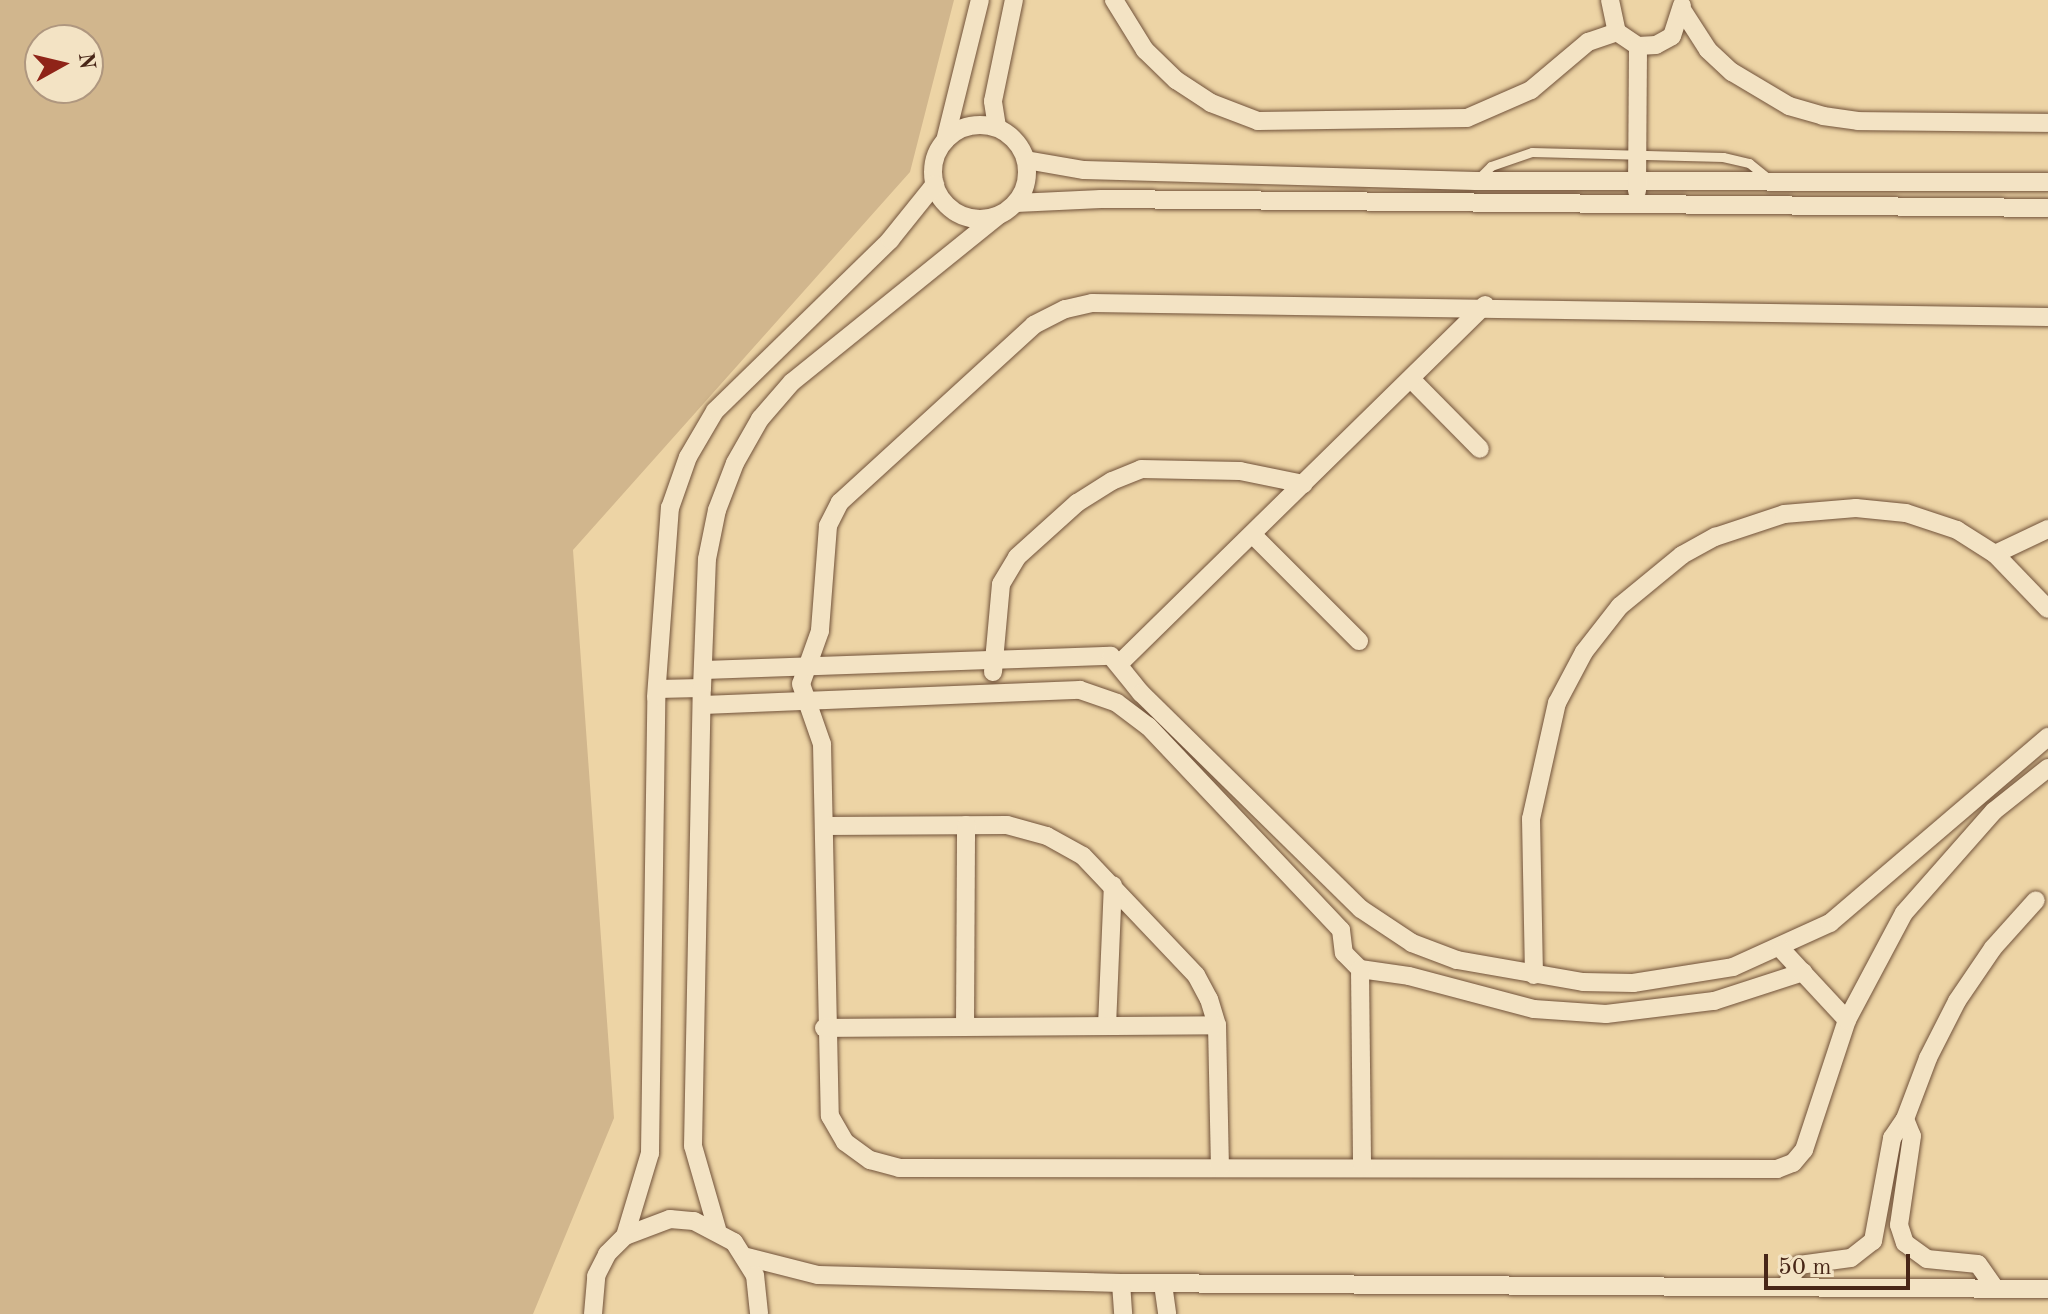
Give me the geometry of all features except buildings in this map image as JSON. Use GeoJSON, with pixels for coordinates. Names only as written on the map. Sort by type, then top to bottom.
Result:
{"type":"FeatureCollection","features":[{"type":"Feature","properties":{"kind":"street"},"geometry":{"type":"LineString","coordinates":[[980,0],[945,141],[934,161],[935,184],[954,211],[975,219],[998,216]]}},
{"type":"Feature","properties":{"kind":"street"},"geometry":{"type":"LineString","coordinates":[[997,127],[993,101],[1014,0]]}},
{"type":"Feature","properties":{"kind":"street"},"geometry":{"type":"LineString","coordinates":[[1114,0],[1145,50],[1176,80],[1211,103],[1258,121],[1467,118],[1531,90],[1588,42],[1617,32]]}},
{"type":"Feature","properties":{"kind":"street"},"geometry":{"type":"LineString","coordinates":[[1610,0],[1617,32],[1638,46],[1664,42],[1677,29],[1682,6]]}},
{"type":"Feature","properties":{"kind":"street"},"geometry":{"type":"LineString","coordinates":[[1682,6],[1708,50],[1732,72],[1789,106],[1823,116],[1858,121],[2048,123]]}},
{"type":"Feature","properties":{"kind":"street"},"geometry":{"type":"LineString","coordinates":[[1636,204],[1638,46]]}},
{"type":"Feature","properties":{"kind":"street"},"geometry":{"type":"LineString","coordinates":[[759,1314],[760,1294],[747,1257],[717,1229],[693,1146],[707,559],[717,510],[735,463],[760,419],[821,357],[1016,203],[1026,183],[1026,160],[1015,140],[997,127],[963,128],[945,141]]}},
{"type":"Feature","properties":{"kind":"street"},"geometry":{"type":"LineString","coordinates":[[1026,160],[1084,170],[1476,181],[2048,182]]}},
{"type":"Feature","properties":{"kind":"street"},"geometry":{"type":"LineString","coordinates":[[593,1314],[596,1276],[625,1236],[650,1153],[657,689],[662,559],[670,508],[688,457],[715,411],[741,382],[890,240],[935,184]]}},
{"type":"Feature","properties":{"kind":"street"},"geometry":{"type":"LineString","coordinates":[[1016,203],[1101,199],[2048,208]]}},
{"type":"Feature","properties":{"kind":"street"},"geometry":{"type":"LineString","coordinates":[[2048,317],[1485,305],[1092,303],[1065,309],[1034,325],[840,502],[828,526],[819,640],[806,665],[801,684],[822,744],[824,1028],[830,1116],[845,1142],[870,1160],[899,1168],[1777,1169],[1793,1163],[1804,1150],[1847,1020],[1904,913],[1994,811],[2048,768]]}},
{"type":"Feature","properties":{"kind":"street"},"geometry":{"type":"LineString","coordinates":[[1121,662],[1485,305]]}},
{"type":"Feature","properties":{"kind":"street"},"geometry":{"type":"LineString","coordinates":[[1411,379],[1480,449]]}},
{"type":"Feature","properties":{"kind":"street"},"geometry":{"type":"LineString","coordinates":[[993,690],[1001,584],[1017,557],[1077,503],[1112,481],[1141,469],[1240,471],[1304,484]]}},
{"type":"Feature","properties":{"kind":"street"},"geometry":{"type":"LineString","coordinates":[[1534,975],[1531,819],[1553,718],[1584,652],[1650,579],[1715,537],[1772,517],[1820,509],[1906,513],[1957,530],[1995,554],[2048,609]]}},
{"type":"Feature","properties":{"kind":"street"},"geometry":{"type":"LineString","coordinates":[[1995,554],[2048,529]]}},
{"type":"Feature","properties":{"kind":"street"},"geometry":{"type":"LineString","coordinates":[[1253,535],[1359,641]]}},
{"type":"Feature","properties":{"kind":"street"},"geometry":{"type":"LineString","coordinates":[[703,688],[806,665],[993,662],[1102,655],[1121,662],[1141,693],[1361,909],[1412,943],[1495,969],[1633,983],[1733,967],[1781,949],[1830,923],[1874,891],[2011,764],[2048,737]]}},
{"type":"Feature","properties":{"kind":"street"},"geometry":{"type":"LineString","coordinates":[[1077,659],[1080,690]]}},
{"type":"Feature","properties":{"kind":"street"},"geometry":{"type":"LineString","coordinates":[[657,689],[703,688],[806,702],[993,690],[1080,690],[1117,703],[1148,726],[1341,930],[1344,953],[1360,969],[1409,976],[1534,1009],[1606,1014],[1714,1001],[1803,972]]}},
{"type":"Feature","properties":{"kind":"street"},"geometry":{"type":"LineString","coordinates":[[965,1027],[966,825]]}},
{"type":"Feature","properties":{"kind":"street"},"geometry":{"type":"LineString","coordinates":[[824,826],[1007,825],[1047,836],[1083,856],[1196,975],[1217,1025],[1220,1167]]}},
{"type":"Feature","properties":{"kind":"street"},"geometry":{"type":"LineString","coordinates":[[1107,1026],[1113,885]]}},
{"type":"Feature","properties":{"kind":"street"},"geometry":{"type":"LineString","coordinates":[[1785,1287],[1799,1265],[1851,1258],[1873,1241],[1892,1138],[1905,1119],[1957,1001],[1993,948],[2036,900]]}},
{"type":"Feature","properties":{"kind":"street"},"geometry":{"type":"LineString","coordinates":[[1341,930],[1361,909]]}},
{"type":"Feature","properties":{"kind":"street"},"geometry":{"type":"LineString","coordinates":[[1781,949],[1847,1020]]}},
{"type":"Feature","properties":{"kind":"street"},"geometry":{"type":"LineString","coordinates":[[1360,969],[1362,1167]]}},
{"type":"Feature","properties":{"kind":"street"},"geometry":{"type":"LineString","coordinates":[[824,1028],[1217,1025]]}},
{"type":"Feature","properties":{"kind":"street"},"geometry":{"type":"LineString","coordinates":[[1905,1119],[1912,1136],[1899,1225],[1905,1243],[1927,1259],[1978,1264],[1995,1288]]}},
{"type":"Feature","properties":{"kind":"street"},"geometry":{"type":"LineString","coordinates":[[625,1236],[670,1219],[717,1229]]}},
{"type":"Feature","properties":{"kind":"street"},"geometry":{"type":"LineString","coordinates":[[747,1257],[818,1275],[1121,1283],[2048,1289]]}},
{"type":"Feature","properties":{"kind":"street"},"geometry":{"type":"LineString","coordinates":[[1121,1283],[1123,1314]]}},
{"type":"Feature","properties":{"kind":"street"},"geometry":{"type":"LineString","coordinates":[[1163,1284],[1167,1314]]}},
{"type":"Feature","properties":{"kind":"lane"},"geometry":{"type":"LineString","coordinates":[[1476,181],[1491,166],[1532,152],[1736,159],[1760,169],[1771,181]]}},
{"type":"Feature","properties":{"kind":"shaded area"},"geometry":{"type":"Polygon","coordinates":[[[0,0],[954,0],[910,172],[573,550],[614,1118],[533,1314],[0,1314],[0,0]]]}}]}
